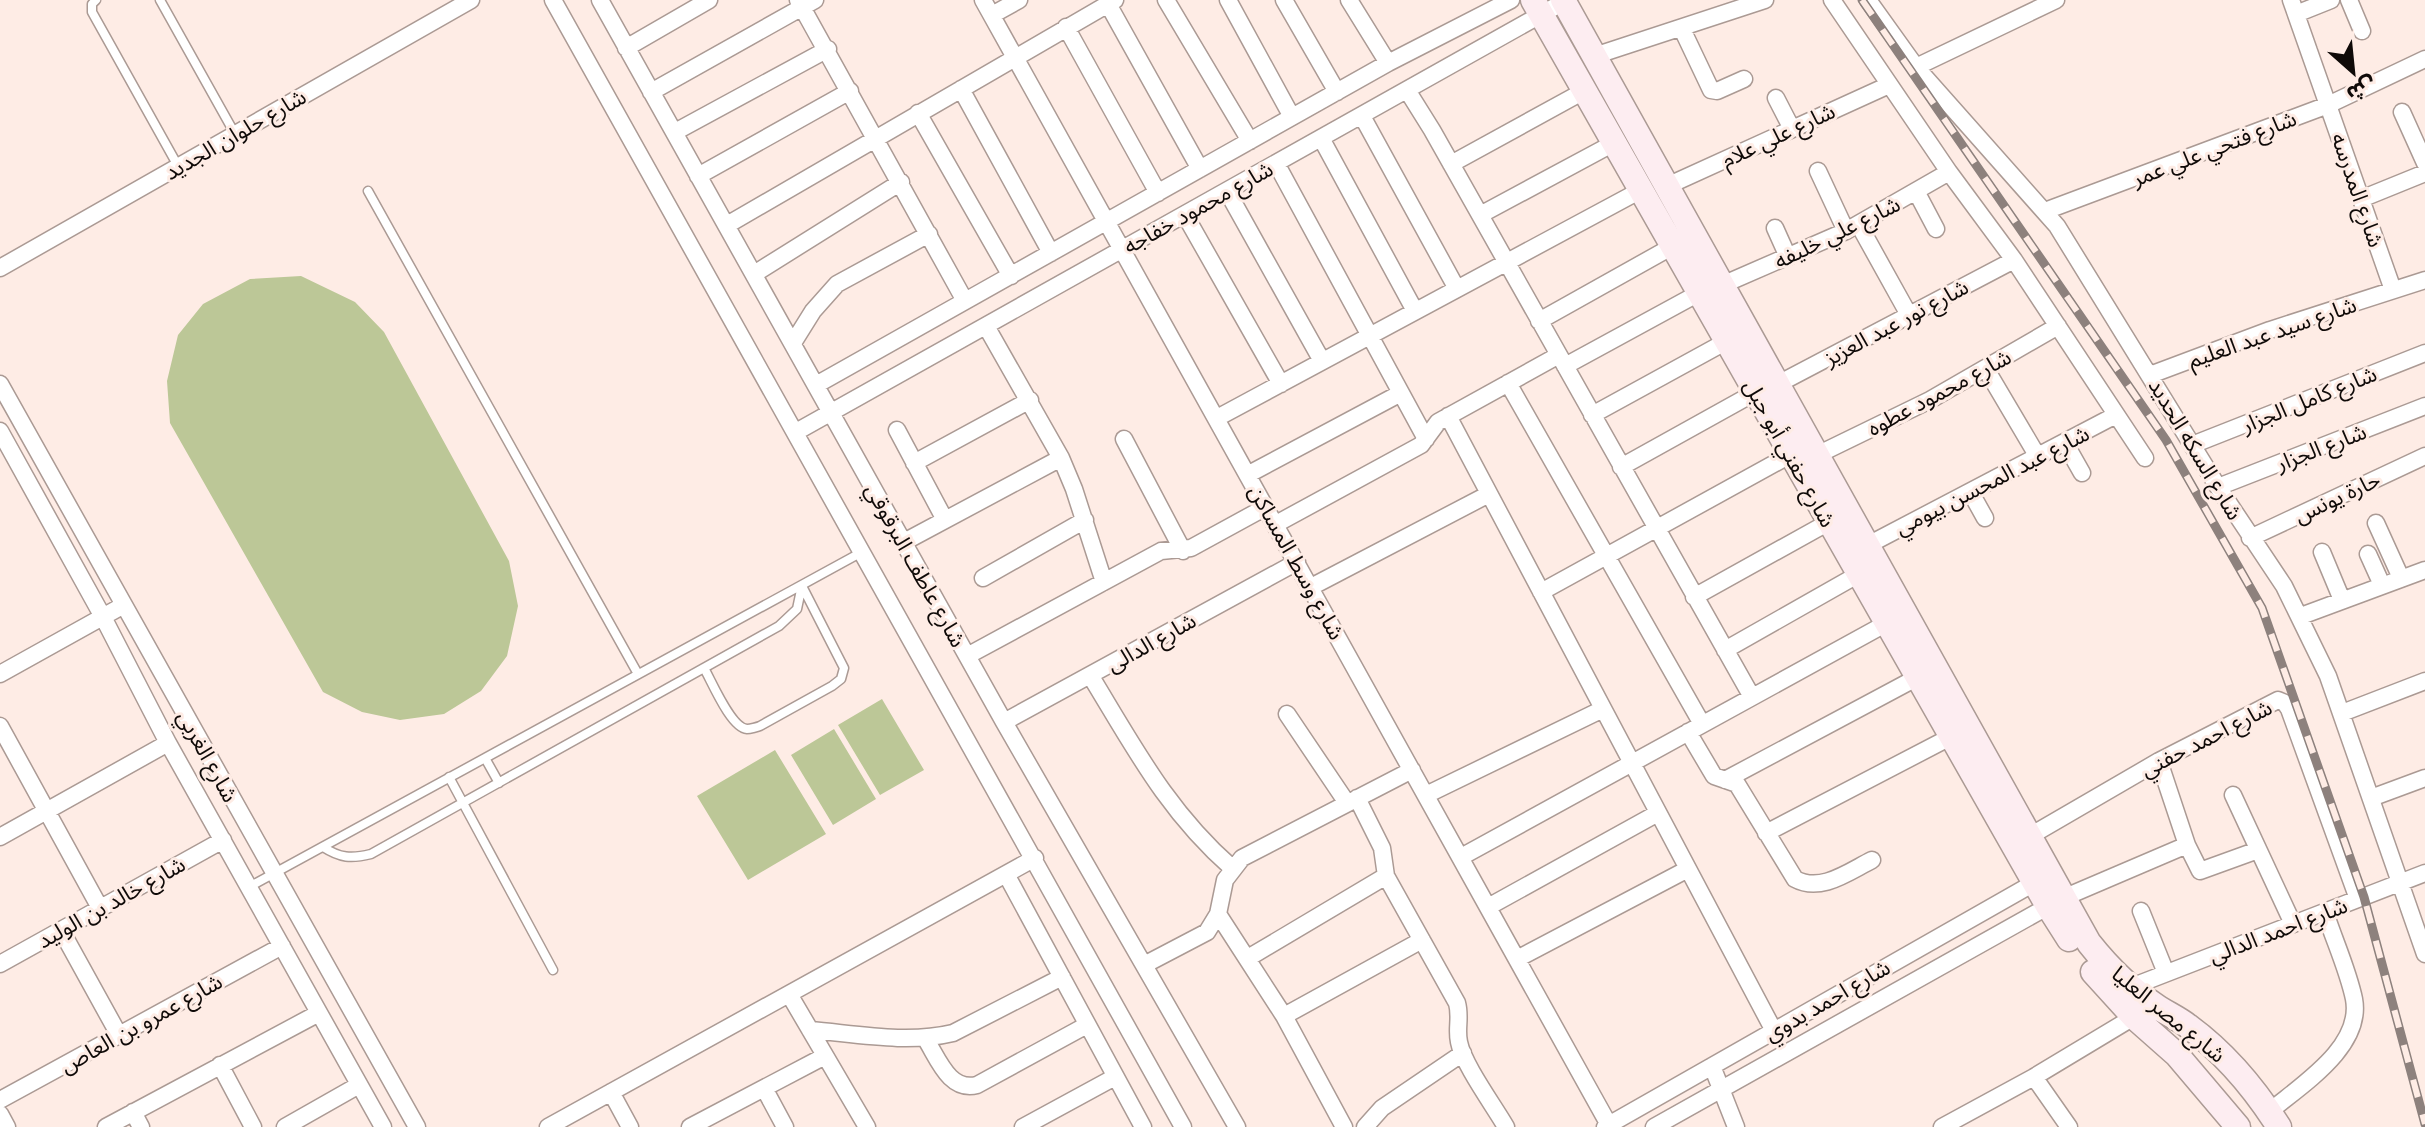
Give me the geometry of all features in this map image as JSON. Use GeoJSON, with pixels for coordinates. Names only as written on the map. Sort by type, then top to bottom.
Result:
{"type":"FeatureCollection","features":[{"type":"Feature","properties":{"kind":"street","name":"شارع حلوان الجديد"},"geometry":{"type":"LineString","coordinates":[[0,268],[471,0]]}},
{"type":"Feature","properties":{"kind":"street","name":"شارع عاطف البرقوقي"},"geometry":{"type":"LineString","coordinates":[[553,0],[1035,858],[1182,1127]]}},
{"type":"Feature","properties":{"kind":"street"},"geometry":{"type":"LineString","coordinates":[[626,48],[709,0]]}},
{"type":"Feature","properties":{"kind":"street","name":"شارع وسط المساكن"},"geometry":{"type":"LineString","coordinates":[[983,0],[1249,474],[1607,1126]]}},
{"type":"Feature","properties":{"kind":"street"},"geometry":{"type":"LineString","coordinates":[[992,15],[1019,0]]}},
{"type":"Feature","properties":{"kind":"street"},"geometry":{"type":"LineString","coordinates":[[1166,0],[1250,141]]}},
{"type":"Feature","properties":{"kind":"street"},"geometry":{"type":"LineString","coordinates":[[1228,0],[1292,117]]}},
{"type":"Feature","properties":{"kind":"street"},"geometry":{"type":"LineString","coordinates":[[1284,0],[1337,92]]}},
{"type":"Feature","properties":{"kind":"street"},"geometry":{"type":"LineString","coordinates":[[1349,0],[1388,63]]}},
{"type":"Feature","properties":{"kind":"street","name":"شارع محمود خفاجه"},"geometry":{"type":"LineString","coordinates":[[816,385],[1388,63],[1511,0]]}},
{"type":"Feature","properties":{"kind":"street"},"geometry":{"type":"LineString","coordinates":[[1594,56],[1765,0]]}},
{"type":"Feature","properties":{"kind":"street"},"geometry":{"type":"LineString","coordinates":[[1832,0],[1949,172],[2014,260],[2145,458]]}},
{"type":"Feature","properties":{"kind":"street","name":"شارع السكه الحديد"},"geometry":{"type":"LineString","coordinates":[[1868,0],[1916,67],[2045,211],[2074,252],[2250,538],[2284,586],[2301,616],[2342,713],[2425,954]]}},
{"type":"Feature","properties":{"kind":"street"},"geometry":{"type":"LineString","coordinates":[[1916,67],[2056,0]]}},
{"type":"Feature","properties":{"kind":"street"},"geometry":{"type":"LineString","coordinates":[[2294,7],[2331,0]]}},
{"type":"Feature","properties":{"kind":"street"},"geometry":{"type":"LineString","coordinates":[[2349,0],[2362,31]]}},
{"type":"Feature","properties":{"kind":"street","name":"شارع عاطف البرقوقي"},"geometry":{"type":"LineString","coordinates":[[603,1],[626,48],[1004,722],[1237,1127]]}},
{"type":"Feature","properties":{"kind":"street","name":"شارع محمود خفاجه"},"geometry":{"type":"LineString","coordinates":[[796,432],[1362,116],[1537,8],[1564,1]]}},
{"type":"Feature","properties":{"kind":"street","name":"شارع حفني أبو جبل"},"geometry":{"type":"LineString","coordinates":[[1564,1],[1667,186],[1711,289],[1727,341],[1767,388]]}},
{"type":"Feature","properties":{"kind":"street"},"geometry":{"type":"LineString","coordinates":[[651,92],[805,2],[965,301]]}},
{"type":"Feature","properties":{"kind":"street"},"geometry":{"type":"LineString","coordinates":[[727,225],[1111,2],[1200,169]]}},
{"type":"Feature","properties":{"kind":"street","name":"شارع المدرسه"},"geometry":{"type":"LineString","coordinates":[[2294,7],[2393,290]]}},
{"type":"Feature","properties":{"kind":"street","name":"شارع حفني أبو جبل"},"geometry":{"type":"LineString","coordinates":[[1537,8],[1673,246],[1711,289],[1767,388],[1868,545],[1961,732],[2055,902]]}},
{"type":"Feature","properties":{"kind":"street"},"geometry":{"type":"LineString","coordinates":[[1066,27],[1158,193]]}},
{"type":"Feature","properties":{"kind":"street"},"geometry":{"type":"LineString","coordinates":[[1682,29],[1711,90],[1717,91],[1744,79]]}},
{"type":"Feature","properties":{"kind":"street"},"geometry":{"type":"LineString","coordinates":[[675,132],[828,49]]}},
{"type":"Feature","properties":{"kind":"street","name":"شارع فتحي علي عمر"},"geometry":{"type":"LineString","coordinates":[[2045,211],[2328,105],[2425,59]]}},
{"type":"Feature","properties":{"kind":"street","name":"شارع علي علام"},"geometry":{"type":"LineString","coordinates":[[1667,186],[1889,85]]}},
{"type":"Feature","properties":{"kind":"street"},"geometry":{"type":"LineString","coordinates":[[961,89],[1051,253]]}},
{"type":"Feature","properties":{"kind":"street"},"geometry":{"type":"LineString","coordinates":[[1407,90],[1752,697]]}},
{"type":"Feature","properties":{"kind":"street"},"geometry":{"type":"LineString","coordinates":[[698,176],[850,91]]}},
{"type":"Feature","properties":{"kind":"street"},"geometry":{"type":"LineString","coordinates":[[1451,164],[1584,91]]}},
{"type":"Feature","properties":{"kind":"street"},"geometry":{"type":"LineString","coordinates":[[1776,98],[1792,129]]}},
{"type":"Feature","properties":{"kind":"street"},"geometry":{"type":"LineString","coordinates":[[2402,112],[2425,163]]}},
{"type":"Feature","properties":{"kind":"street"},"geometry":{"type":"LineString","coordinates":[[918,113],[1011,276]]}},
{"type":"Feature","properties":{"kind":"street"},"geometry":{"type":"LineString","coordinates":[[1362,116],[1457,289]]}},
{"type":"Feature","properties":{"kind":"street"},"geometry":{"type":"LineString","coordinates":[[1321,138],[1415,311]]}},
{"type":"Feature","properties":{"kind":"street"},"geometry":{"type":"LineString","coordinates":[[1480,215],[1614,143]]}},
{"type":"Feature","properties":{"kind":"street"},"geometry":{"type":"LineString","coordinates":[[1276,163],[1426,439]]}},
{"type":"Feature","properties":{"kind":"street"},"geometry":{"type":"LineString","coordinates":[[1818,171],[1909,315]]}},
{"type":"Feature","properties":{"kind":"street","name":"شارع علي خليفه"},"geometry":{"type":"LineString","coordinates":[[1276,524],[1421,445],[1433,427],[1448,416],[1508,383],[1562,361],[1711,289],[1853,228],[1949,172]]}},
{"type":"Feature","properties":{"kind":"street"},"geometry":{"type":"LineString","coordinates":[[2361,199],[2425,173]]}},
{"type":"Feature","properties":{"kind":"street"},"geometry":{"type":"LineString","coordinates":[[754,274],[901,182]]}},
{"type":"Feature","properties":{"kind":"street"},"geometry":{"type":"LineString","coordinates":[[1217,418],[1641,190]]}},
{"type":"Feature","properties":{"kind":"street"},"geometry":{"type":"LineString","coordinates":[[1227,191],[1322,361]]}},
{"type":"Feature","properties":{"kind":"street"},"geometry":{"type":"LineString","coordinates":[[1917,193],[1936,229]]}},
{"type":"Feature","properties":{"kind":"street"},"geometry":{"type":"LineString","coordinates":[[1185,215],[1281,384]]}},
{"type":"Feature","properties":{"kind":"street"},"geometry":{"type":"LineString","coordinates":[[1775,228],[1788,257]]}},
{"type":"Feature","properties":{"kind":"street"},"geometry":{"type":"LineString","coordinates":[[793,343],[813,311],[837,284],[929,234]]}},
{"type":"Feature","properties":{"kind":"street"},"geometry":{"type":"LineString","coordinates":[[1539,321],[1673,246]]}},
{"type":"Feature","properties":{"kind":"street","name":"شارع نور عبد العزيز"},"geometry":{"type":"LineString","coordinates":[[1621,467],[2014,260]]}},
{"type":"Feature","properties":{"kind":"street","name":"شارع سيد عبد العليم"},"geometry":{"type":"LineString","coordinates":[[2150,375],[2270,330],[2425,280]]}},
{"type":"Feature","properties":{"kind":"street"},"geometry":{"type":"LineString","coordinates":[[986,326],[1061,458],[1104,582]]}},
{"type":"Feature","properties":{"kind":"street","name":"شارع محمود عطوه"},"geometry":{"type":"LineString","coordinates":[[1541,592],[1806,451],[1930,400],[2058,326]]}},
{"type":"Feature","properties":{"kind":"street"},"geometry":{"type":"LineString","coordinates":[[1592,415],[1727,341]]}},
{"type":"Feature","properties":{"kind":"street","name":"شارع كامل الجزار"},"geometry":{"type":"LineString","coordinates":[[2192,445],[2425,353]]}},
{"type":"Feature","properties":{"kind":"street"},"geometry":{"type":"LineString","coordinates":[[1986,369],[2038,457]]}},
{"type":"Feature","properties":{"kind":"street"},"geometry":{"type":"LineString","coordinates":[[1508,383],[1606,556],[1695,728],[1709,770],[1714,776],[1737,784],[1795,879],[1816,885],[1872,860]]}},
{"type":"Feature","properties":{"kind":"street","name":"شارع الغربي"},"geometry":{"type":"LineString","coordinates":[[0,384],[417,1127]]}},
{"type":"Feature","properties":{"kind":"street"},"geometry":{"type":"LineString","coordinates":[[1249,474],[1401,393]]}},
{"type":"Feature","properties":{"kind":"street"},"geometry":{"type":"LineString","coordinates":[[914,463],[1030,400]]}},
{"type":"Feature","properties":{"kind":"street","name":"شارع الجزار"},"geometry":{"type":"LineString","coordinates":[[2218,487],[2425,406]]}},
{"type":"Feature","properties":{"kind":"street","name":"شارع عبد المحسن بيومي"},"geometry":{"type":"LineString","coordinates":[[1868,545],[2116,415]]}},
{"type":"Feature","properties":{"kind":"street"},"geometry":{"type":"LineString","coordinates":[[1448,416],[1774,1031]]}},
{"type":"Feature","properties":{"kind":"street"},"geometry":{"type":"LineString","coordinates":[[897,430],[945,520]]}},
{"type":"Feature","properties":{"kind":"street","name":"شارع الغربي"},"geometry":{"type":"LineString","coordinates":[[0,431],[103,617],[168,743],[383,1127]]}},
{"type":"Feature","properties":{"kind":"street"},"geometry":{"type":"LineString","coordinates":[[1124,439],[1183,551]]}},
{"type":"Feature","properties":{"kind":"street"},"geometry":{"type":"LineString","coordinates":[[2065,443],[2082,473]]}},
{"type":"Feature","properties":{"kind":"street","name":"شارع حفني أبو جبل"},"geometry":{"type":"LineString","coordinates":[[1806,451],[1829,522],[1918,677],[1961,732],[2030,836],[2042,878]]}},
{"type":"Feature","properties":{"kind":"street","name":"حارة يونس"},"geometry":{"type":"LineString","coordinates":[[2250,538],[2425,456]]}},
{"type":"Feature","properties":{"kind":"street"},"geometry":{"type":"LineString","coordinates":[[904,542],[1061,458]]}},
{"type":"Feature","properties":{"kind":"street"},"geometry":{"type":"LineString","coordinates":[[1971,493],[1985,518]]}},
{"type":"Feature","properties":{"kind":"street"},"geometry":{"type":"LineString","coordinates":[[1311,587],[1489,494]]}},
{"type":"Feature","properties":{"kind":"street"},"geometry":{"type":"LineString","coordinates":[[967,656],[1161,551],[1183,551],[1266,507]]}},
{"type":"Feature","properties":{"kind":"street"},"geometry":{"type":"LineString","coordinates":[[983,578],[1085,520]]}},
{"type":"Feature","properties":{"kind":"street"},"geometry":{"type":"LineString","coordinates":[[1694,597],[1829,522]]}},
{"type":"Feature","properties":{"kind":"street"},"geometry":{"type":"LineString","coordinates":[[2376,523],[2401,578]]}},
{"type":"Feature","properties":{"kind":"street"},"geometry":{"type":"LineString","coordinates":[[2322,552],[2342,600]]}},
{"type":"Feature","properties":{"kind":"street"},"geometry":{"type":"LineString","coordinates":[[2368,554],[2382,585]]}},
{"type":"Feature","properties":{"kind":"street","name":"شارع الدالى"},"geometry":{"type":"LineString","coordinates":[[1004,722],[1297,562]]}},
{"type":"Feature","properties":{"kind":"street"},"geometry":{"type":"LineString","coordinates":[[2301,616],[2425,570]]}},
{"type":"Feature","properties":{"kind":"street"},"geometry":{"type":"LineString","coordinates":[[1725,650],[1859,574]]}},
{"type":"Feature","properties":{"kind":"street"},"geometry":{"type":"LineString","coordinates":[[0,674],[124,605]]}},
{"type":"Feature","properties":{"kind":"street"},"geometry":{"type":"LineString","coordinates":[[1461,857],[1887,623]]}},
{"type":"Feature","properties":{"kind":"street"},"geometry":{"type":"LineString","coordinates":[[1090,675],[1163,794],[1207,846],[1232,868]]}},
{"type":"Feature","properties":{"kind":"street"},"geometry":{"type":"LineString","coordinates":[[1725,780],[1918,677]]}},
{"type":"Feature","properties":{"kind":"street"},"geometry":{"type":"LineString","coordinates":[[2342,713],[2425,681]]}},
{"type":"Feature","properties":{"kind":"street","name":"شارع احمد حفني"},"geometry":{"type":"LineString","coordinates":[[2030,836],[2159,761],[2278,700],[2285,703],[2358,899]]}},
{"type":"Feature","properties":{"kind":"street"},"geometry":{"type":"LineString","coordinates":[[1426,795],[1603,709]]}},
{"type":"Feature","properties":{"kind":"street"},"geometry":{"type":"LineString","coordinates":[[1287,714],[1352,801],[1382,848],[1386,876],[1457,1003],[1460,1020],[1458,1037],[1463,1053],[1506,1127]]}},
{"type":"Feature","properties":{"kind":"street"},"geometry":{"type":"LineString","coordinates":[[0,726],[100,908]]}},
{"type":"Feature","properties":{"kind":"street"},"geometry":{"type":"LineString","coordinates":[[1766,833],[1961,732]]}},
{"type":"Feature","properties":{"kind":"street"},"geometry":{"type":"LineString","coordinates":[[0,837],[168,743]]}},
{"type":"Feature","properties":{"kind":"street"},"geometry":{"type":"LineString","coordinates":[[2159,761],[2187,845],[2202,872],[2258,850]]}},
{"type":"Feature","properties":{"kind":"street"},"geometry":{"type":"LineString","coordinates":[[1144,965],[1207,932],[1218,914],[1221,893],[1232,868],[1253,850],[1412,770]]}},
{"type":"Feature","properties":{"kind":"street"},"geometry":{"type":"LineString","coordinates":[[2371,798],[2425,778]]}},
{"type":"Feature","properties":{"kind":"street"},"geometry":{"type":"LineString","coordinates":[[2233,795],[2293,924]]}},
{"type":"Feature","properties":{"kind":"street"},"geometry":{"type":"LineString","coordinates":[[1488,907],[1658,813]]}},
{"type":"Feature","properties":{"kind":"street","name":"شارع خالد بن الوليد"},"geometry":{"type":"LineString","coordinates":[[0,964],[223,840]]}},
{"type":"Feature","properties":{"kind":"street","name":"شارع احمد بدوي"},"geometry":{"type":"LineString","coordinates":[[1654,1127],[2055,902],[2187,845]]}},
{"type":"Feature","properties":{"kind":"street"},"geometry":{"type":"LineString","coordinates":[[548,1127],[1035,858]]}},
{"type":"Feature","properties":{"kind":"street"},"geometry":{"type":"LineString","coordinates":[[1517,959],[1688,869]]}},
{"type":"Feature","properties":{"kind":"street","name":"شارع احمد الدالي"},"geometry":{"type":"LineString","coordinates":[[2131,987],[2425,873]]}},
{"type":"Feature","properties":{"kind":"street"},"geometry":{"type":"LineString","coordinates":[[1006,874],[1143,1127]]}},
{"type":"Feature","properties":{"kind":"street"},"geometry":{"type":"LineString","coordinates":[[1248,958],[1386,876]]}},
{"type":"Feature","properties":{"kind":"street","name":"شارع احمد بدوي"},"geometry":{"type":"LineString","coordinates":[[1607,1126],[2042,878]]}},
{"type":"Feature","properties":{"kind":"street","name":"شارع مصر العليا"},"geometry":{"type":"LineString","coordinates":[[2055,902],[2115,974],[2131,987],[2144,1011],[2177,1055],[2238,1127]]}},
{"type":"Feature","properties":{"kind":"street","name":"شارع مصر العليا"},"geometry":{"type":"LineString","coordinates":[[2055,902],[2080,957],[2144,1011],[2187,1025],[2241,1075],[2274,1119]]}},
{"type":"Feature","properties":{"kind":"street"},"geometry":{"type":"LineString","coordinates":[[2141,911],[2166,973]]}},
{"type":"Feature","properties":{"kind":"street"},"geometry":{"type":"LineString","coordinates":[[2274,1119],[2345,1044],[2354,1017],[2354,1000],[2325,912]]}},
{"type":"Feature","properties":{"kind":"street"},"geometry":{"type":"LineString","coordinates":[[1218,914],[1284,1016],[1344,1127]]}},
{"type":"Feature","properties":{"kind":"street"},"geometry":{"type":"LineString","coordinates":[[61,930],[119,1035]]}},
{"type":"Feature","properties":{"kind":"street"},"geometry":{"type":"LineString","coordinates":[[1284,1016],[1422,940]]}},
{"type":"Feature","properties":{"kind":"street","name":"شارع عمرو بن العاص"},"geometry":{"type":"LineString","coordinates":[[0,1100],[282,946]]}},
{"type":"Feature","properties":{"kind":"street"},"geometry":{"type":"LineString","coordinates":[[810,1030],[925,1038],[953,1033],[1062,977]]}},
{"type":"Feature","properties":{"kind":"street"},"geometry":{"type":"LineString","coordinates":[[789,994],[867,1127]]}},
{"type":"Feature","properties":{"kind":"street"},"geometry":{"type":"LineString","coordinates":[[1942,1127],[2034,1077],[2144,1011]]}},
{"type":"Feature","properties":{"kind":"street"},"geometry":{"type":"LineString","coordinates":[[106,1127],[137,1120],[220,1065],[319,1013]]}},
{"type":"Feature","properties":{"kind":"street"},"geometry":{"type":"LineString","coordinates":[[925,1038],[949,1077],[956,1084],[966,1087],[977,1085],[1087,1025]]}},
{"type":"Feature","properties":{"kind":"street"},"geometry":{"type":"LineString","coordinates":[[1365,1127],[1382,1108],[1463,1053]]}},
{"type":"Feature","properties":{"kind":"street"},"geometry":{"type":"LineString","coordinates":[[690,1127],[825,1056]]}},
{"type":"Feature","properties":{"kind":"street"},"geometry":{"type":"LineString","coordinates":[[220,1065],[253,1127]]}},
{"type":"Feature","properties":{"kind":"street"},"geometry":{"type":"LineString","coordinates":[[1712,1066],[1736,1127]]}},
{"type":"Feature","properties":{"kind":"street"},"geometry":{"type":"LineString","coordinates":[[1023,1127],[1115,1077]]}},
{"type":"Feature","properties":{"kind":"street"},"geometry":{"type":"LineString","coordinates":[[2034,1077],[2069,1127]]}},
{"type":"Feature","properties":{"kind":"street"},"geometry":{"type":"LineString","coordinates":[[285,1127],[359,1085]]}},
{"type":"Feature","properties":{"kind":"street"},"geometry":{"type":"LineString","coordinates":[[764,1088],[785,1127]]}},
{"type":"Feature","properties":{"kind":"street"},"geometry":{"type":"LineString","coordinates":[[611,1092],[630,1127]]}},
{"type":"Feature","properties":{"kind":"street"},"geometry":{"type":"LineString","coordinates":[[0,1114],[7,1127]]}},
{"type":"Feature","properties":{"kind":"lane"},"geometry":{"type":"LineString","coordinates":[[96,0],[92,4],[92,12],[178,166]]}},
{"type":"Feature","properties":{"kind":"lane"},"geometry":{"type":"LineString","coordinates":[[160,0],[235,134]]}},
{"type":"Feature","properties":{"kind":"lane"},"geometry":{"type":"LineString","coordinates":[[368,191],[638,674]]}},
{"type":"Feature","properties":{"kind":"lane"},"geometry":{"type":"LineString","coordinates":[[249,887],[863,552]]}},
{"type":"Feature","properties":{"kind":"lane"},"geometry":{"type":"LineString","coordinates":[[323,847],[337,856],[354,859],[371,854],[463,804],[789,619],[797,609],[802,585]]}},
{"type":"Feature","properties":{"kind":"lane"},"geometry":{"type":"LineString","coordinates":[[704,668],[730,716],[738,726],[748,729],[760,726],[841,679],[844,668],[802,585]]}},
{"type":"Feature","properties":{"kind":"lane"},"geometry":{"type":"LineString","coordinates":[[485,758],[499,783]]}},
{"type":"Feature","properties":{"kind":"lane"},"geometry":{"type":"LineString","coordinates":[[449,777],[553,970]]}},
{"type":"Feature","properties":{"kind":"green space"},"geometry":{"type":"Polygon","coordinates":[[[301,276],[355,302],[384,332],[509,561],[518,606],[507,656],[481,691],[444,714],[400,720],[362,712],[323,692],[170,423],[167,381],[178,335],[203,304],[250,279],[301,276]]]}},
{"type":"Feature","properties":{"kind":"green space"},"geometry":{"type":"Polygon","coordinates":[[[882,699],[924,770],[880,795],[838,725],[882,699]]]}},
{"type":"Feature","properties":{"kind":"green space"},"geometry":{"type":"Polygon","coordinates":[[[834,729],[876,799],[833,825],[791,755],[834,729]]]}},
{"type":"Feature","properties":{"kind":"green space"},"geometry":{"type":"Polygon","coordinates":[[[775,750],[826,834],[748,880],[697,796],[775,750]]]}},
{"type":"Feature","properties":{"kind":"railway"},"geometry":{"type":"LineString","coordinates":[[1862,0],[2166,440],[2262,608],[2364,897],[2425,1124]]}}]}
